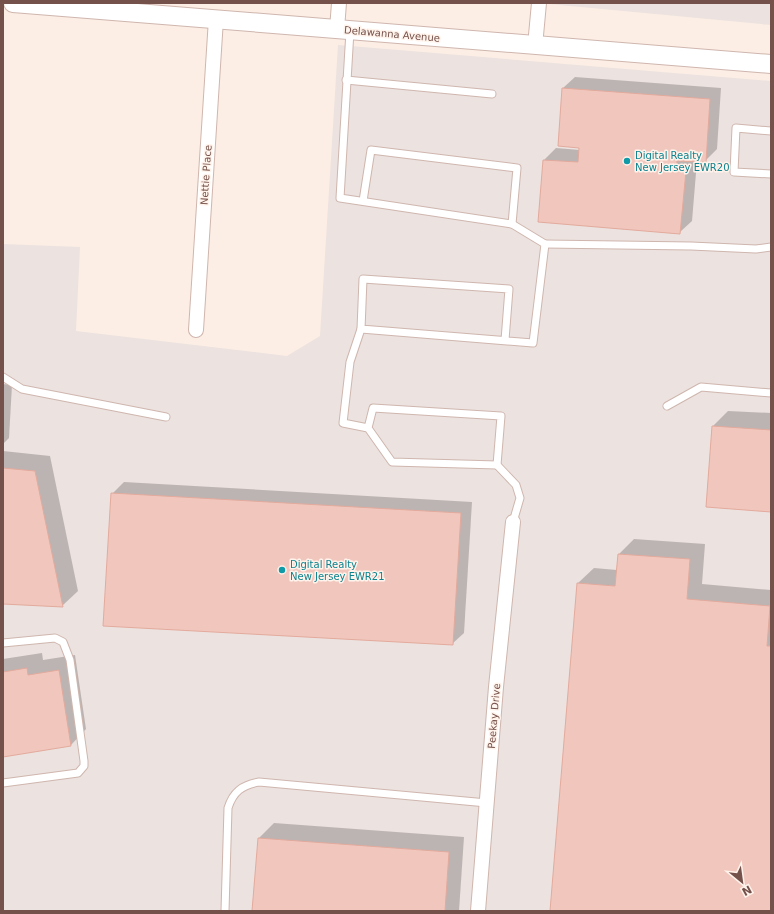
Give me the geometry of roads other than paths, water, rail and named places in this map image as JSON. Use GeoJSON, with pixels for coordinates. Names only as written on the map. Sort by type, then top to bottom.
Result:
{"type":"FeatureCollection","features":[{"type":"Feature","properties":{"kind":"street","name":"Delawanna Avenue"},"geometry":{"type":"LineString","coordinates":[[13,3],[135,8],[216,19],[771,64]]}},
{"type":"Feature","properties":{"kind":"street"},"geometry":{"type":"LineString","coordinates":[[339,3],[343,30]]}},
{"type":"Feature","properties":{"kind":"street"},"geometry":{"type":"LineString","coordinates":[[535,46],[539,3]]}},
{"type":"Feature","properties":{"kind":"street","name":"Nettie Place"},"geometry":{"type":"LineString","coordinates":[[196,330],[216,19]]}},
{"type":"Feature","properties":{"kind":"street","name":"Peekay Drive"},"geometry":{"type":"LineString","coordinates":[[478,911],[496,687],[513,522]]}},
{"type":"Feature","properties":{"kind":"lane"},"geometry":{"type":"LineString","coordinates":[[343,30],[346,80],[340,198],[512,224],[545,244],[771,247]]}},
{"type":"Feature","properties":{"kind":"lane"},"geometry":{"type":"LineString","coordinates":[[346,80],[492,94]]}},
{"type":"Feature","properties":{"kind":"lane"},"geometry":{"type":"LineString","coordinates":[[771,131],[736,128],[734,172],[771,174]]}},
{"type":"Feature","properties":{"kind":"lane"},"geometry":{"type":"LineString","coordinates":[[363,201],[371,150],[517,168],[512,224]]}},
{"type":"Feature","properties":{"kind":"lane"},"geometry":{"type":"LineString","coordinates":[[361,329],[533,343],[545,244]]}},
{"type":"Feature","properties":{"kind":"lane"},"geometry":{"type":"LineString","coordinates":[[505,340],[509,289],[363,279],[361,329],[350,362],[343,423],[368,428],[392,462],[497,465],[516,485],[520,498],[513,522]]}},
{"type":"Feature","properties":{"kind":"lane"},"geometry":{"type":"LineString","coordinates":[[3,376],[22,388],[166,417]]}},
{"type":"Feature","properties":{"kind":"lane"},"geometry":{"type":"LineString","coordinates":[[667,406],[701,387],[771,393]]}},
{"type":"Feature","properties":{"kind":"lane"},"geometry":{"type":"LineString","coordinates":[[368,428],[372,408],[501,416],[497,465]]}},
{"type":"Feature","properties":{"kind":"lane"},"geometry":{"type":"LineString","coordinates":[[3,643],[55,638],[63,642],[70,660],[84,766],[78,773],[3,783]]}},
{"type":"Feature","properties":{"kind":"lane"},"geometry":{"type":"LineString","coordinates":[[225,911],[228,808],[231,799],[247,784],[259,782],[487,803]]}},
{"type":"Feature","properties":{"kind":"place","name":"Digital Realty New Jersey EWR20"},"geometry":{"type":"Point","coordinates":[627,161]}},
{"type":"Feature","properties":{"kind":"place","name":"Digital Realty New Jersey EWR21"},"geometry":{"type":"Point","coordinates":[282,570]}}]}
